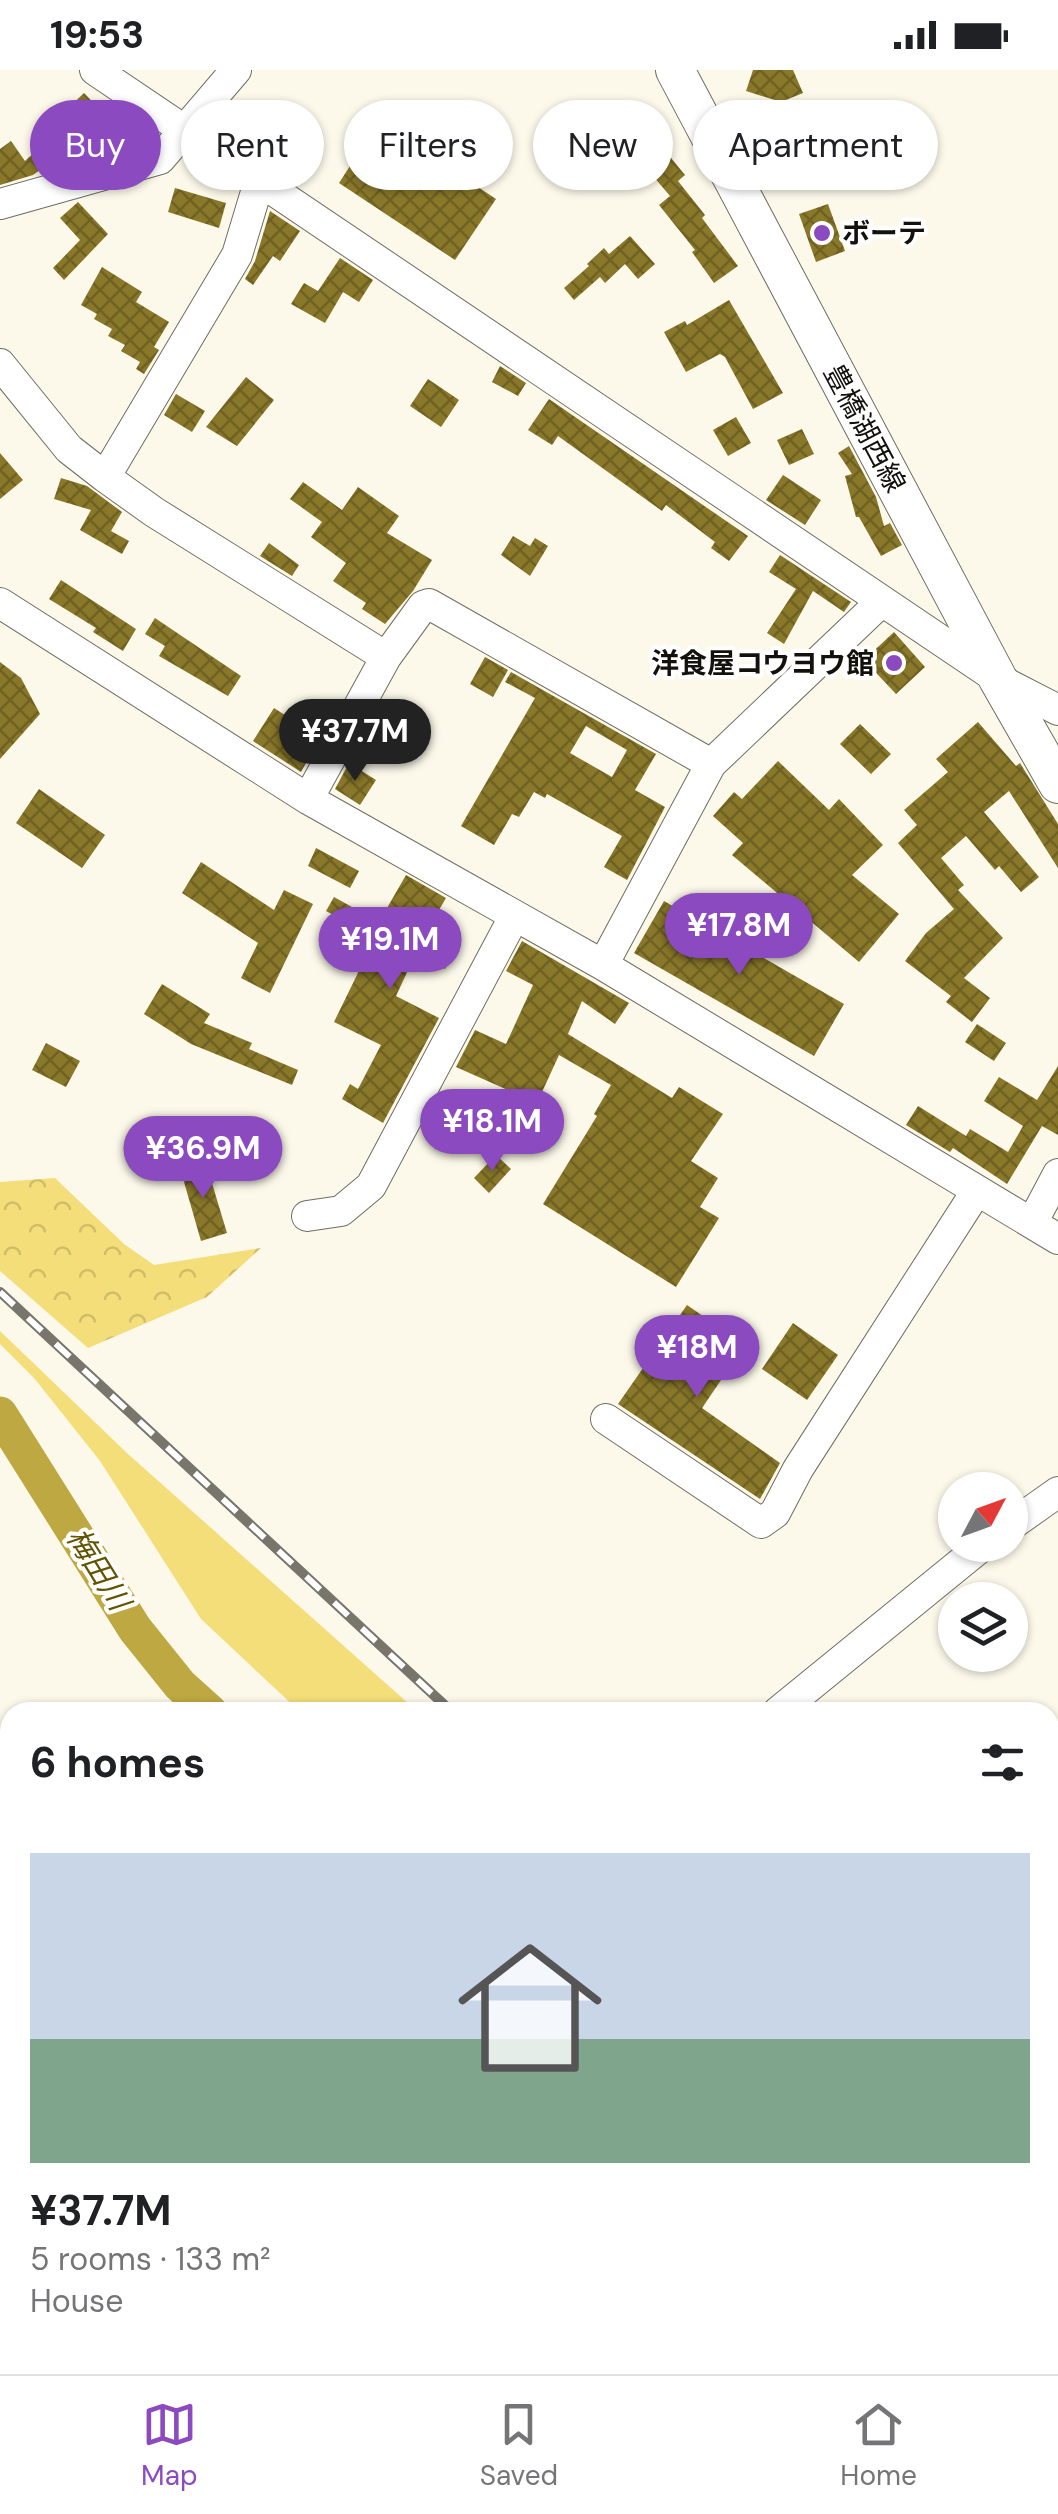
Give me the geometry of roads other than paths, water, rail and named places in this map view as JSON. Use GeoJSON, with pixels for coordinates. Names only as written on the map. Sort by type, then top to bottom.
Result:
{"type":"FeatureCollection","features":[{"type":"Feature","properties":{"kind":"main road","name":"豊橋湖西線"},"geometry":{"type":"LineString","coordinates":[[675,70],[998,679],[1058,784]]}},
{"type":"Feature","properties":{"kind":"street"},"geometry":{"type":"LineString","coordinates":[[96,70],[181,131]]}},
{"type":"Feature","properties":{"kind":"street"},"geometry":{"type":"LineString","coordinates":[[211,100],[236,70]]}},
{"type":"Feature","properties":{"kind":"street"},"geometry":{"type":"LineString","coordinates":[[0,204],[160,159],[181,136]]}},
{"type":"Feature","properties":{"kind":"street"},"geometry":{"type":"LineString","coordinates":[[105,477],[237,255],[256,190]]}},
{"type":"Feature","properties":{"kind":"street"},"geometry":{"type":"LineString","coordinates":[[270,190],[998,679],[1058,710]]}},
{"type":"Feature","properties":{"kind":"street"},"geometry":{"type":"LineString","coordinates":[[0,364],[69,450],[154,512],[386,656]]}},
{"type":"Feature","properties":{"kind":"street"},"geometry":{"type":"LineString","coordinates":[[603,966],[711,764],[882,601]]}},
{"type":"Feature","properties":{"kind":"street"},"geometry":{"type":"LineString","coordinates":[[0,603],[308,800],[603,966],[1058,1238]]}},
{"type":"Feature","properties":{"kind":"street"},"geometry":{"type":"LineString","coordinates":[[308,800],[386,656],[423,606],[429,604],[711,764]]}},
{"type":"Feature","properties":{"kind":"street"},"geometry":{"type":"LineString","coordinates":[[307,1216],[341,1211],[371,1186],[514,916]]}},
{"type":"Feature","properties":{"kind":"street"},"geometry":{"type":"LineString","coordinates":[[1032,1223],[1058,1174]]}},
{"type":"Feature","properties":{"kind":"street"},"geometry":{"type":"LineString","coordinates":[[606,1419],[760,1523],[775,1513],[798,1469],[976,1192]]}},
{"type":"Feature","properties":{"kind":"street"},"geometry":{"type":"LineString","coordinates":[[1028,1513],[1058,1492]]}},
{"type":"Feature","properties":{"kind":"street"},"geometry":{"type":"LineString","coordinates":[[790,1702],[962,1562]]}},
{"type":"Feature","properties":{"kind":"waterway","name":"梅田川"},"geometry":{"type":"LineString","coordinates":[[0,1414],[135,1629],[180,1685],[199,1702]]}},
{"type":"Feature","properties":{"kind":"railway"},"geometry":{"type":"LineString","coordinates":[[0,1292],[441,1702]]}},
{"type":"Feature","properties":{"kind":"place","name":"ボーテ"},"geometry":{"type":"Point","coordinates":[822,233]}},
{"type":"Feature","properties":{"kind":"place","name":"洋食屋コウヨウ館"},"geometry":{"type":"Point","coordinates":[894,663]}}]}
